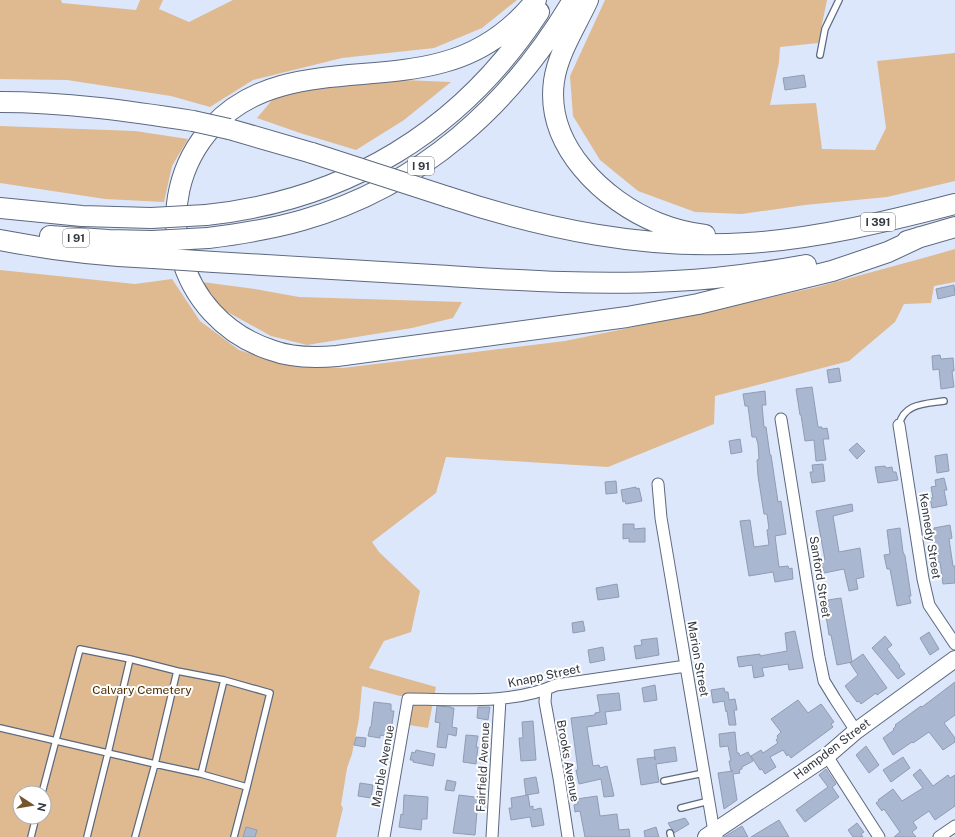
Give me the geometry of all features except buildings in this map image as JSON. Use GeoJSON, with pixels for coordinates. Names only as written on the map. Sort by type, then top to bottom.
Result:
{"type":"FeatureCollection","features":[{"type":"Feature","properties":{"kind":"highway"},"geometry":{"type":"LineString","coordinates":[[536,0],[505,32],[481,48],[456,59],[424,67],[312,80],[279,86],[262,91],[243,101],[218,120],[201,140],[186,167],[178,194],[175,221],[178,248],[186,272],[199,296],[216,317],[245,338],[270,350],[299,357],[318,358],[337,356],[633,316],[698,304],[832,271],[888,252],[920,237]]}},
{"type":"Feature","properties":{"kind":"highway","name":"I 91"},"geometry":{"type":"LineString","coordinates":[[0,208],[82,216],[151,218],[206,215],[256,208],[307,194],[356,174],[402,149],[445,118],[484,82],[518,42],[546,0]]}},
{"type":"Feature","properties":{"kind":"highway","name":"I 91"},"geometry":{"type":"LineString","coordinates":[[0,231],[90,239],[153,249],[208,238],[268,229],[320,214],[371,194],[417,169],[461,135],[501,97],[536,56],[573,0]]}},
{"type":"Feature","properties":{"kind":"highway"},"geometry":{"type":"LineString","coordinates":[[588,0],[557,66],[554,81],[554,96],[556,116],[562,136],[575,157],[590,176],[608,193],[634,211],[660,224],[678,230],[733,238],[801,237]]}},
{"type":"Feature","properties":{"kind":"highway"},"geometry":{"type":"LineString","coordinates":[[0,102],[93,107],[193,121],[229,129],[312,153],[490,210],[550,226],[591,234],[628,240],[672,244],[748,243],[801,237]]}},
{"type":"Feature","properties":{"kind":"highway"},"geometry":{"type":"LineString","coordinates":[[903,217],[955,196]]}},
{"type":"Feature","properties":{"kind":"highway","name":"I 391"},"geometry":{"type":"LineString","coordinates":[[801,237],[903,217],[955,204]]}},
{"type":"Feature","properties":{"kind":"highway"},"geometry":{"type":"LineString","coordinates":[[0,240],[71,252],[107,256],[153,249],[214,262],[532,281],[646,283],[710,279],[780,269],[851,255],[955,227]]}},
{"type":"Feature","properties":{"kind":"main road","name":"Hampden Street"},"geometry":{"type":"LineString","coordinates":[[713,835],[827,756],[856,731],[955,659]]}},
{"type":"Feature","properties":{"kind":"street","name":"Sanford Street"},"geometry":{"type":"LineString","coordinates":[[781,419],[824,681],[834,699],[856,731]]}},
{"type":"Feature","properties":{"kind":"street","name":"Kennedy Street"},"geometry":{"type":"LineString","coordinates":[[899,425],[923,579],[929,605],[955,644]]}},
{"type":"Feature","properties":{"kind":"street","name":"Marion Street"},"geometry":{"type":"LineString","coordinates":[[658,484],[661,518],[709,801],[713,835]]}},
{"type":"Feature","properties":{"kind":"street","name":"Knapp Street"},"geometry":{"type":"LineString","coordinates":[[408,699],[500,699],[546,689],[556,685],[686,666]]}},
{"type":"Feature","properties":{"kind":"street","name":"Brooks Avenue"},"geometry":{"type":"LineString","coordinates":[[546,689],[545,702],[568,837]]}},
{"type":"Feature","properties":{"kind":"street","name":"Marble Avenue"},"geometry":{"type":"LineString","coordinates":[[384,837],[408,699]]}},
{"type":"Feature","properties":{"kind":"street","name":"Fairfield Avenue"},"geometry":{"type":"LineString","coordinates":[[492,837],[500,699]]}},
{"type":"Feature","properties":{"kind":"street"},"geometry":{"type":"LineString","coordinates":[[827,756],[879,837]]}},
{"type":"Feature","properties":{"kind":"street"},"geometry":{"type":"LineString","coordinates":[[939,837],[955,826]]}},
{"type":"Feature","properties":{"kind":"lane"},"geometry":{"type":"LineString","coordinates":[[820,55],[825,29],[838,0]]}},
{"type":"Feature","properties":{"kind":"lane"},"geometry":{"type":"LineString","coordinates":[[899,425],[901,417],[907,410],[914,407],[944,401]]}},
{"type":"Feature","properties":{"kind":"lane"},"geometry":{"type":"LineString","coordinates":[[44,785],[80,649],[224,680],[270,693],[234,837]]}},
{"type":"Feature","properties":{"kind":"lane"},"geometry":{"type":"LineString","coordinates":[[87,837],[130,659]]}},
{"type":"Feature","properties":{"kind":"lane"},"geometry":{"type":"LineString","coordinates":[[134,837],[155,764],[177,671]]}},
{"type":"Feature","properties":{"kind":"lane"},"geometry":{"type":"LineString","coordinates":[[201,774],[224,680]]}},
{"type":"Feature","properties":{"kind":"lane"},"geometry":{"type":"LineString","coordinates":[[0,728],[201,774],[247,787]]}},
{"type":"Feature","properties":{"kind":"lane"},"geometry":{"type":"LineString","coordinates":[[664,781],[704,773]]}},
{"type":"Feature","properties":{"kind":"lane"},"geometry":{"type":"LineString","coordinates":[[681,808],[709,801]]}},
{"type":"Feature","properties":{"kind":"lane"},"geometry":{"type":"LineString","coordinates":[[31,837],[34,825]]}},
{"type":"Feature","properties":{"kind":"green space"},"geometry":{"type":"Polygon","coordinates":[[[0,0],[61,0],[62,3],[136,10],[140,0],[163,0],[159,9],[189,22],[233,0],[517,0],[482,28],[434,48],[342,58],[253,80],[210,107],[171,96],[67,80],[0,79],[0,0]]]}},
{"type":"Feature","properties":{"kind":"green space"},"geometry":{"type":"Polygon","coordinates":[[[605,0],[827,0],[818,43],[780,47],[779,62],[770,105],[816,103],[822,149],[875,150],[886,128],[877,61],[955,53],[955,181],[887,197],[805,205],[742,214],[695,212],[638,191],[600,160],[573,116],[570,76],[605,0]]]}},
{"type":"Feature","properties":{"kind":"green space"},"geometry":{"type":"Polygon","coordinates":[[[381,79],[451,82],[404,120],[356,150],[257,118],[278,93],[381,79]]]}},
{"type":"Feature","properties":{"kind":"green space"},"geometry":{"type":"Polygon","coordinates":[[[0,126],[135,131],[188,139],[172,166],[164,202],[105,199],[0,183],[0,126]]]}},
{"type":"Feature","properties":{"kind":"green space","name":"Calvary Cemetery"},"geometry":{"type":"Polygon","coordinates":[[[955,249],[955,282],[934,286],[931,303],[904,304],[895,322],[849,361],[715,396],[714,424],[608,467],[446,457],[436,493],[372,542],[379,552],[420,591],[411,632],[384,641],[369,668],[436,687],[428,728],[409,725],[413,695],[400,696],[362,686],[359,719],[352,754],[347,768],[341,805],[343,808],[336,837],[0,837],[0,270],[135,284],[172,279],[200,321],[239,350],[288,365],[343,368],[565,341],[817,287],[955,249]]]}},
{"type":"Feature","properties":{"kind":"green space"},"geometry":{"type":"Polygon","coordinates":[[[202,282],[299,297],[462,302],[453,318],[412,328],[307,345],[271,336],[224,310],[202,282]]]}}]}
